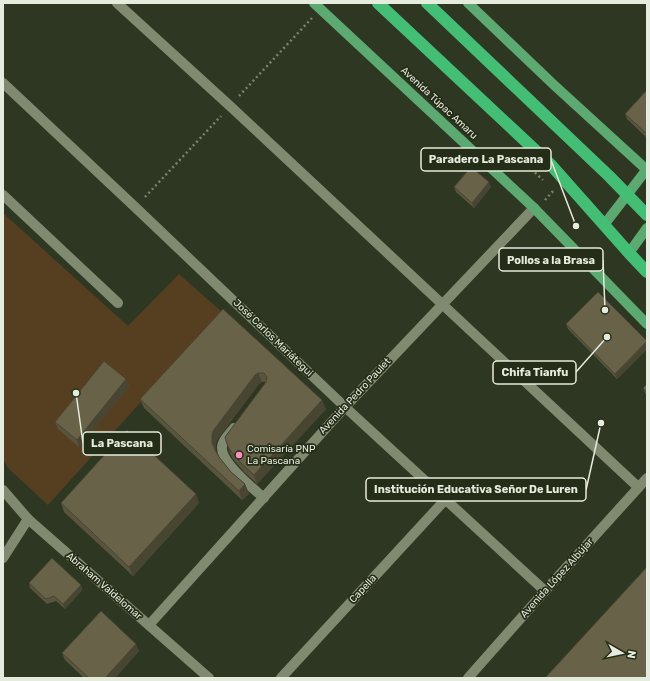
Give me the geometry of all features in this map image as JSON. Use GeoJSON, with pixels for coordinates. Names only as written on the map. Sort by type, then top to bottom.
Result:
{"type":"FeatureCollection","features":[{"type":"Feature","properties":{"kind":"highway"},"geometry":{"type":"LineString","coordinates":[[378,3],[551,165],[647,272]]}},
{"type":"Feature","properties":{"kind":"highway"},"geometry":{"type":"LineString","coordinates":[[427,3],[628,194],[647,215]]}},
{"type":"Feature","properties":{"kind":"main road","name":"Avenida Túpac Amaru"},"geometry":{"type":"LineString","coordinates":[[314,3],[534,208],[647,324]]}},
{"type":"Feature","properties":{"kind":"main road"},"geometry":{"type":"LineString","coordinates":[[468,3],[554,85],[647,169],[604,225]]}},
{"type":"Feature","properties":{"kind":"main road"},"geometry":{"type":"LineString","coordinates":[[629,253],[647,228]]}},
{"type":"Feature","properties":{"kind":"street"},"geometry":{"type":"LineString","coordinates":[[117,3],[230,106],[638,487]]}},
{"type":"Feature","properties":{"kind":"street","name":"José Carlos Mariátegui"},"geometry":{"type":"LineString","coordinates":[[3,83],[345,407],[545,591]]}},
{"type":"Feature","properties":{"kind":"street"},"geometry":{"type":"LineString","coordinates":[[3,196],[118,303]]}},
{"type":"Feature","properties":{"kind":"street","name":"Avenida Pedro Paulet"},"geometry":{"type":"LineString","coordinates":[[149,625],[345,407],[534,208]]}},
{"type":"Feature","properties":{"kind":"street"},"geometry":{"type":"LineString","coordinates":[[241,419],[222,444],[222,450],[234,472],[264,498]]}},
{"type":"Feature","properties":{"kind":"street","name":"Avenida López Albújar"},"geometry":{"type":"LineString","coordinates":[[468,678],[647,478]]}},
{"type":"Feature","properties":{"kind":"street","name":"Abraham Valdelomar"},"geometry":{"type":"LineString","coordinates":[[3,490],[28,519],[209,678]]}},
{"type":"Feature","properties":{"kind":"street","name":"Capella"},"geometry":{"type":"LineString","coordinates":[[281,678],[446,500]]}},
{"type":"Feature","properties":{"kind":"street"},"geometry":{"type":"LineString","coordinates":[[3,558],[28,519]]}},
{"type":"Feature","properties":{"kind":"path"},"geometry":{"type":"LineString","coordinates":[[515,154],[554,191]]}},
{"type":"Feature","properties":{"kind":"shaded area"},"geometry":{"type":"Polygon","coordinates":[[[3,213],[128,326],[179,274],[222,312],[48,505],[8,468],[3,459],[3,213]]]}},
{"type":"Feature","properties":{"kind":"building"},"geometry":{"type":"Polygon","coordinates":[[[647,90],[647,134],[625,114],[647,90]]]}},
{"type":"Feature","properties":{"kind":"building"},"geometry":{"type":"Polygon","coordinates":[[[471,167],[489,182],[472,203],[454,187],[471,167]]]}},
{"type":"Feature","properties":{"kind":"building"},"geometry":{"type":"Polygon","coordinates":[[[598,292],[647,341],[615,374],[566,324],[598,292]]]}},
{"type":"Feature","properties":{"kind":"building","name":"Comisaría PNP La Pascana"},"geometry":{"type":"Polygon","coordinates":[[[223,309],[322,400],[254,475],[230,450],[225,437],[266,382],[267,377],[264,373],[258,373],[255,375],[213,431],[212,435],[212,443],[219,457],[231,472],[245,484],[239,491],[140,399],[223,309]]]}},
{"type":"Feature","properties":{"kind":"building"},"geometry":{"type":"Polygon","coordinates":[[[104,361],[126,379],[77,440],[55,422],[104,361]]]}},
{"type":"Feature","properties":{"kind":"building"},"geometry":{"type":"Polygon","coordinates":[[[647,384],[647,393],[643,388],[647,384]]]}},
{"type":"Feature","properties":{"kind":"building"},"geometry":{"type":"Polygon","coordinates":[[[127,430],[196,494],[129,567],[61,503],[127,430]]]}},
{"type":"Feature","properties":{"kind":"building"},"geometry":{"type":"Polygon","coordinates":[[[52,558],[81,585],[63,604],[54,596],[46,599],[29,583],[52,558]]]}},
{"type":"Feature","properties":{"kind":"building"},"geometry":{"type":"Polygon","coordinates":[[[647,567],[647,678],[545,678],[647,567]]]}},
{"type":"Feature","properties":{"kind":"building"},"geometry":{"type":"Polygon","coordinates":[[[101,611],[136,644],[105,678],[89,678],[62,653],[101,611]]]}},
{"type":"Feature","properties":{"kind":"place","name":"Paradero La Pascana"},"geometry":{"type":"Point","coordinates":[576,226]}},
{"type":"Feature","properties":{"kind":"place","name":"Pollos a la Brasa"},"geometry":{"type":"Point","coordinates":[605,310]}},
{"type":"Feature","properties":{"kind":"place","name":"Chifa Tianfu"},"geometry":{"type":"Point","coordinates":[607,337]}},
{"type":"Feature","properties":{"kind":"place","name":"La Pascana"},"geometry":{"type":"Point","coordinates":[76,393]}},
{"type":"Feature","properties":{"kind":"place","name":"Institución Educativa Señor De Luren"},"geometry":{"type":"Point","coordinates":[601,423]}},
{"type":"Feature","properties":{"kind":"place","name":"Comisaría PNP La Pascana"},"geometry":{"type":"Point","coordinates":[239,455]}}]}
